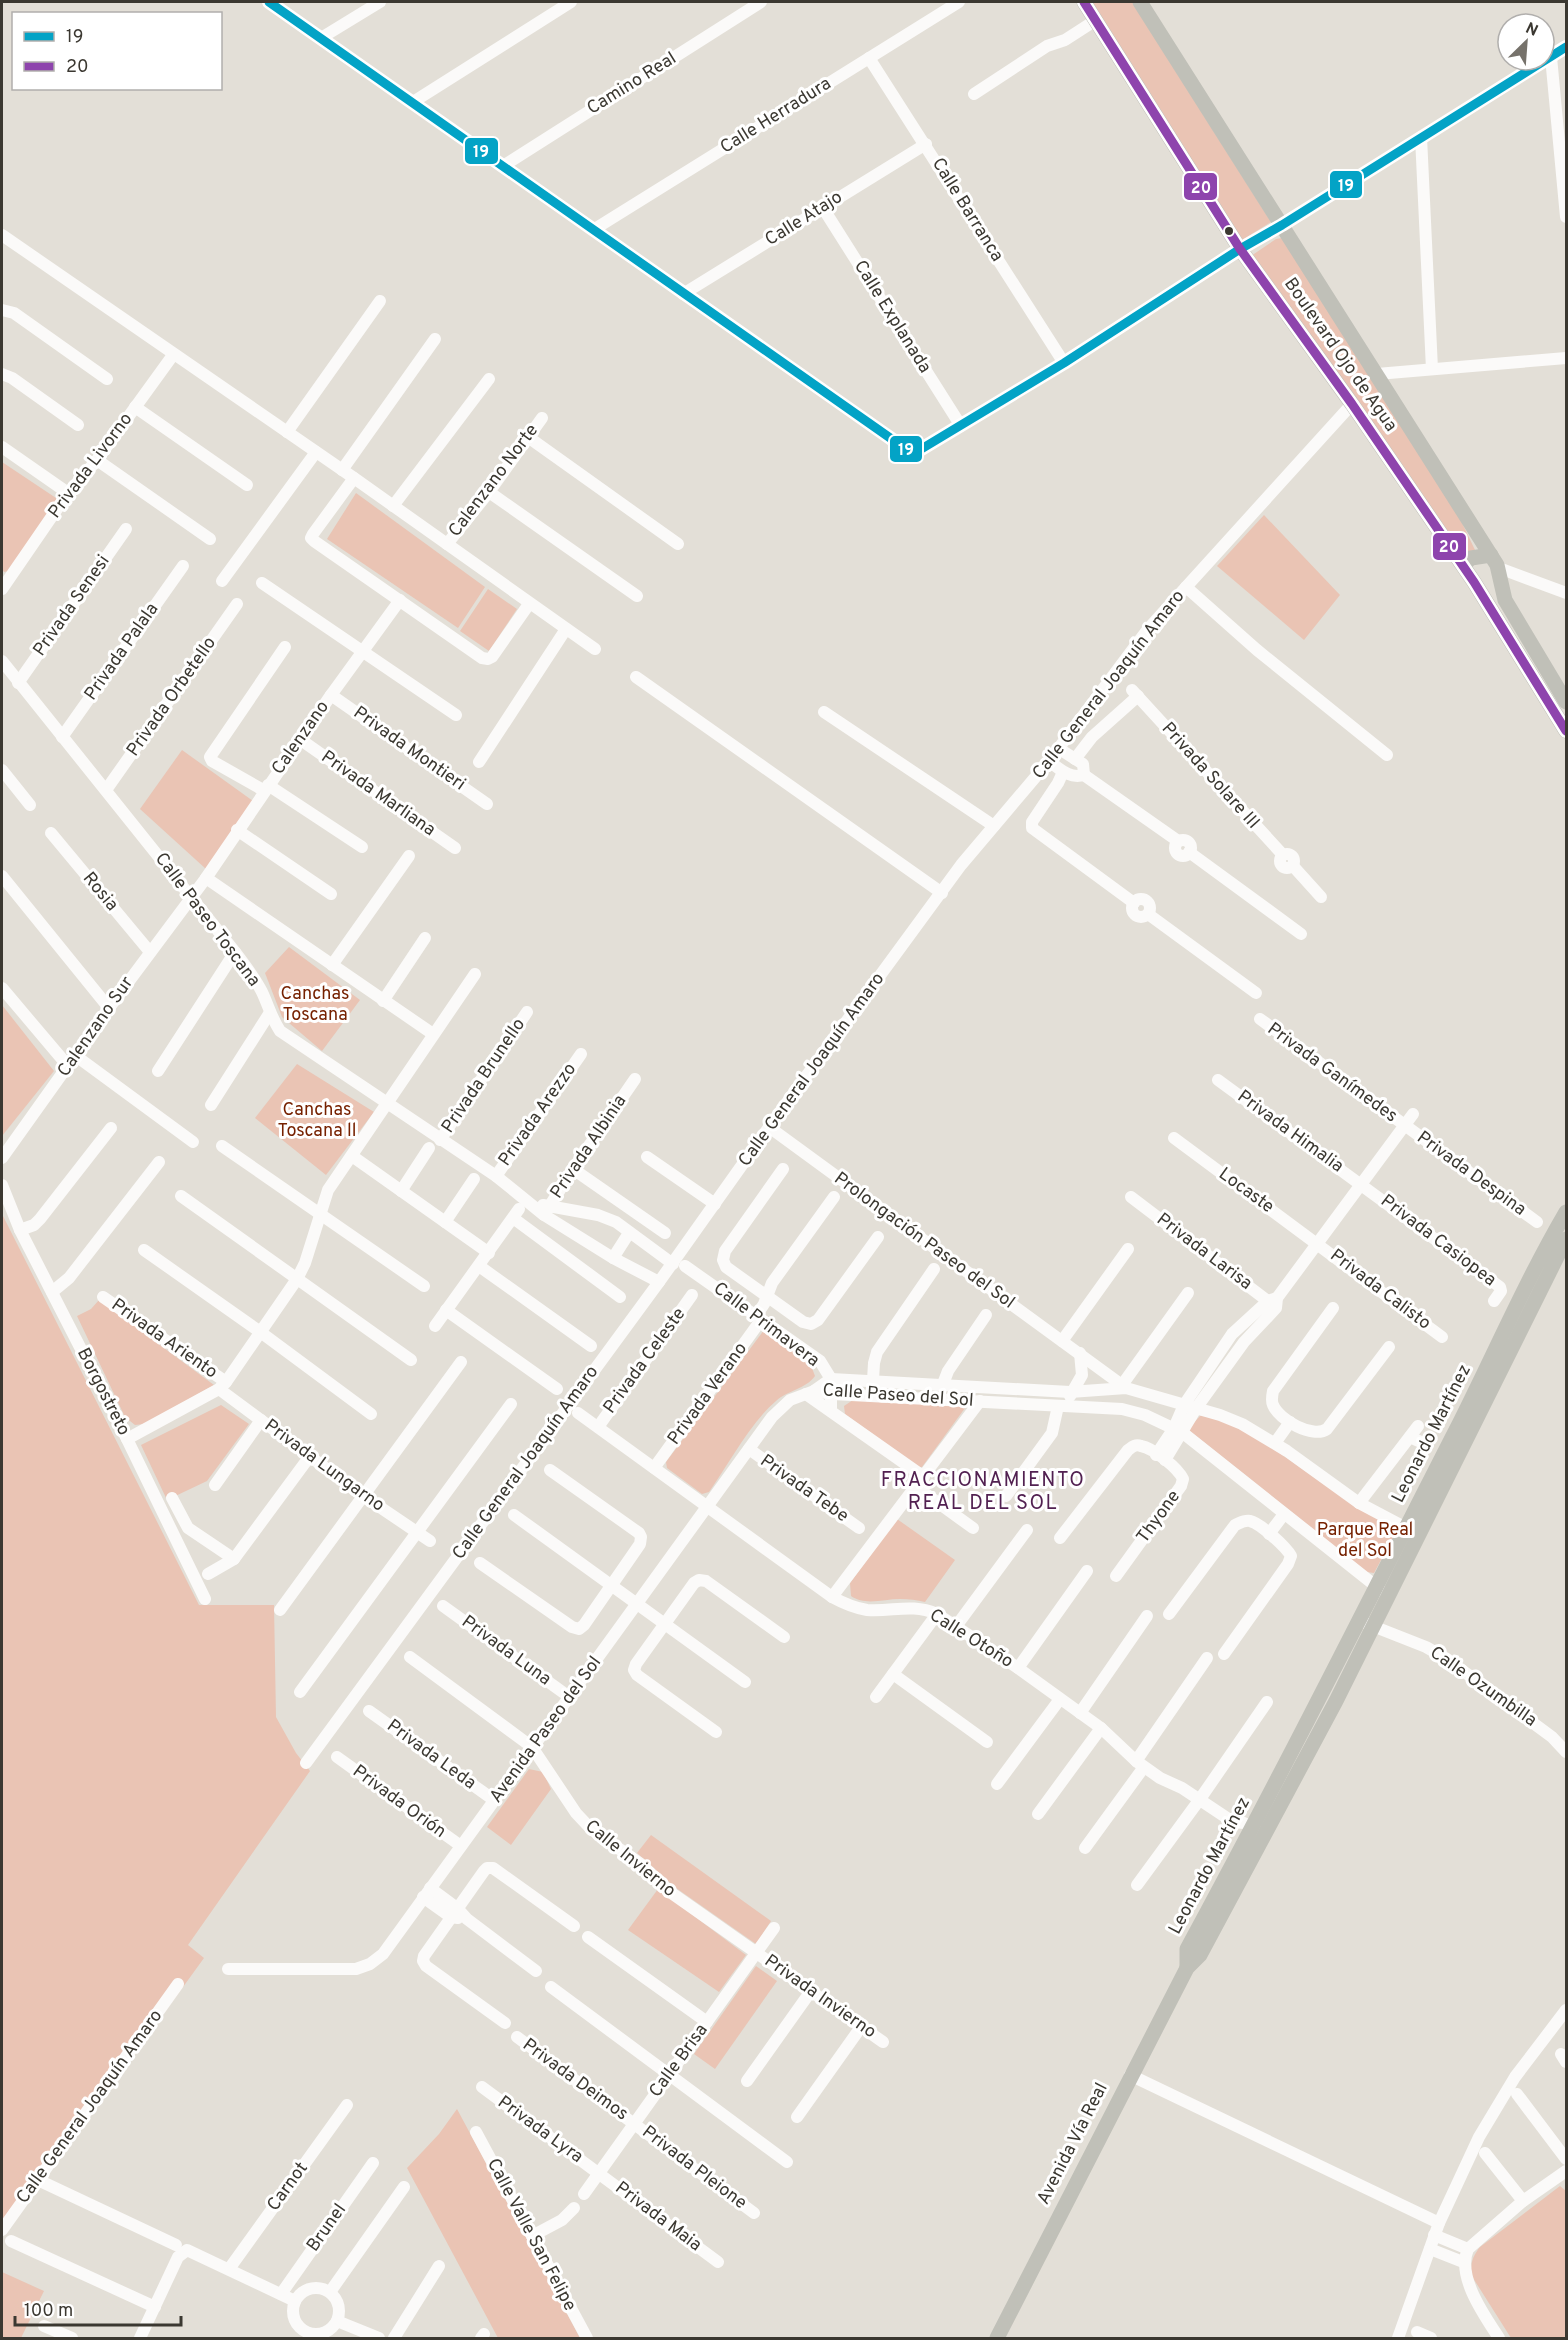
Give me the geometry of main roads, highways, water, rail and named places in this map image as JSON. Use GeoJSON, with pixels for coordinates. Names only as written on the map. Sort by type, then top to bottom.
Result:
{"type":"FeatureCollection","features":[{"type":"Feature","properties":{"kind":"main road","name":"Boulevard Ojo de Agua"},"geometry":{"type":"LineString","coordinates":[[1084,2],[1240,249],[1352,404],[1463,565],[1566,731]]}},
{"type":"Feature","properties":{"kind":"main road","name":"Boulevard Ojo de Agua"},"geometry":{"type":"LineString","coordinates":[[1140,2],[1495,562],[1505,600],[1566,702]]}},
{"type":"Feature","properties":{"kind":"main road"},"geometry":{"type":"LineString","coordinates":[[1463,565],[1471,558],[1495,562],[1489,578],[1474,582]]}},
{"type":"Feature","properties":{"kind":"main road","name":"Leonardo Martínez"},"geometry":{"type":"LineString","coordinates":[[1494,1369],[1540,1257],[1566,1212]]}},
{"type":"Feature","properties":{"kind":"main road","name":"Leonardo Martínez"},"geometry":{"type":"LineString","coordinates":[[1186,1968],[1187,1949],[1252,1846],[1374,1626],[1389,1596],[1413,1531],[1494,1369],[1566,1239]]}},
{"type":"Feature","properties":{"kind":"main road","name":"Leonardo Martínez"},"geometry":{"type":"LineString","coordinates":[[1260,1831],[1358,1620],[1376,1586],[1413,1531]]}},
{"type":"Feature","properties":{"kind":"main road","name":"Avenida Vía Real"},"geometry":{"type":"LineString","coordinates":[[997,2338],[1186,1968]]}},
{"type":"Feature","properties":{"kind":"district","name":"FRACCIONAMIENTO REAL DEL SOL"},"geometry":{"type":"Point","coordinates":[983,1492]}},
{"type":"Feature","properties":{"kind":"park label","name":"Canchas Toscana"},"geometry":{"type":"Point","coordinates":[315,1004]}},
{"type":"Feature","properties":{"kind":"park label","name":"Canchas Toscana ll"},"geometry":{"type":"Point","coordinates":[317,1120]}},
{"type":"Feature","properties":{"kind":"park label","name":"Parque Real del Sol"},"geometry":{"type":"Point","coordinates":[1365,1540]}}]}
